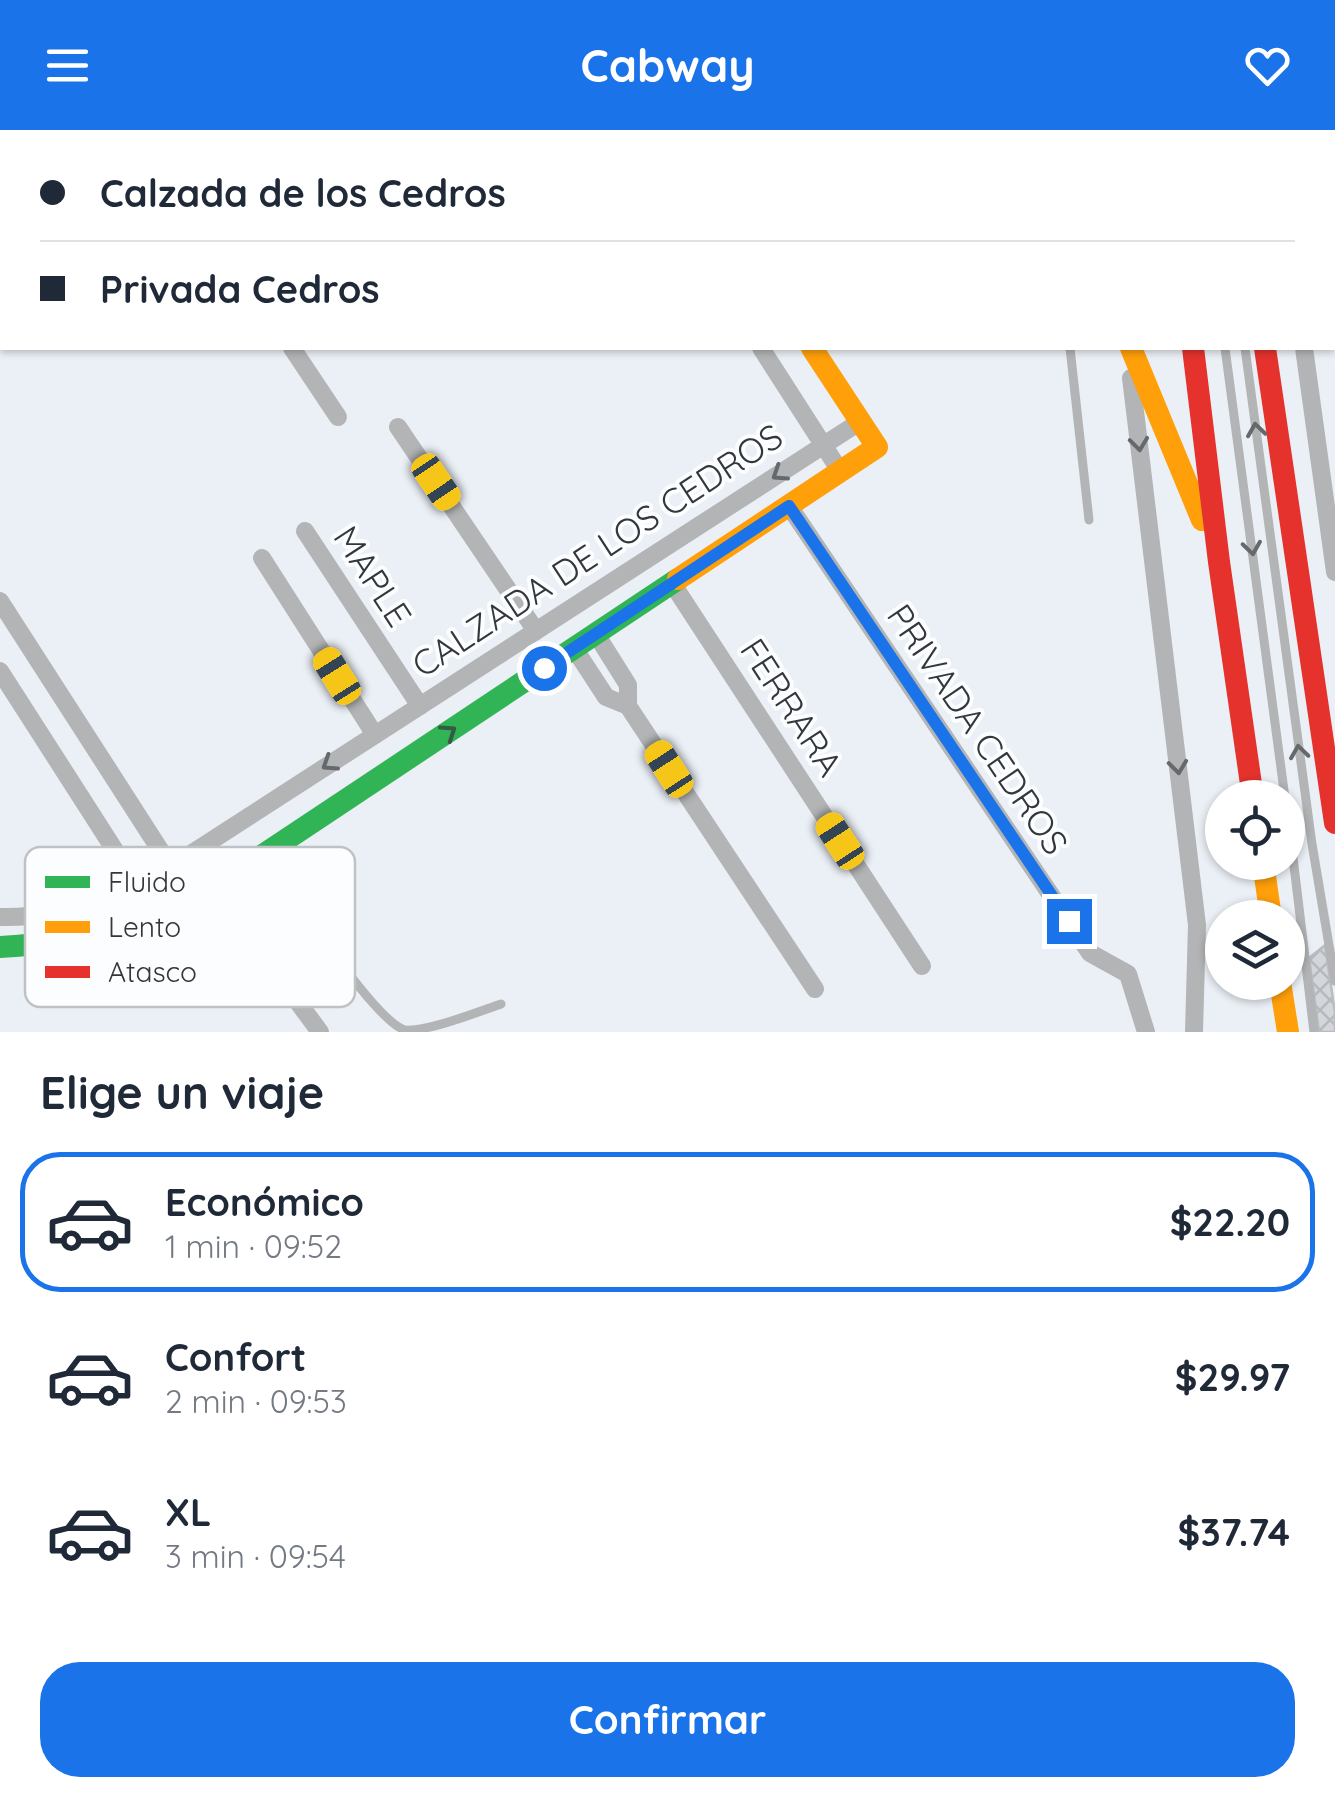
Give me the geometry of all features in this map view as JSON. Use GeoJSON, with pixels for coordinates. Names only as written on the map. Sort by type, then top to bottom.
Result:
{"type":"FeatureCollection","features":[{"type":"Feature","properties":{"kind":"main road"},"geometry":{"type":"LineString","coordinates":[[813,350],[860,422]]}},
{"type":"Feature","properties":{"kind":"main road"},"geometry":{"type":"LineString","coordinates":[[1131,350],[1219,562]]}},
{"type":"Feature","properties":{"kind":"main road"},"geometry":{"type":"LineString","coordinates":[[1193,350],[1250,780]]}},
{"type":"Feature","properties":{"kind":"main road"},"geometry":{"type":"LineString","coordinates":[[1265,350],[1279,474],[1310,646],[1335,822]]}},
{"type":"Feature","properties":{"kind":"main road","name":"CALZADA DE LOS CEDROS"},"geometry":{"type":"LineString","coordinates":[[275,847],[876,447],[860,422]]}},
{"type":"Feature","properties":{"kind":"main road"},"geometry":{"type":"LineString","coordinates":[[1310,646],[1335,731]]}},
{"type":"Feature","properties":{"kind":"main road","name":"CALZADA DE LOS CEDROS"},"geometry":{"type":"LineString","coordinates":[[0,947],[25,944]]}},
{"type":"Feature","properties":{"kind":"main road"},"geometry":{"type":"LineString","coordinates":[[1283,1000],[1288,1032]]}},
{"type":"Feature","properties":{"kind":"street"},"geometry":{"type":"LineString","coordinates":[[293,350],[338,417]]}},
{"type":"Feature","properties":{"kind":"street"},"geometry":{"type":"LineString","coordinates":[[762,350],[840,471]]}},
{"type":"Feature","properties":{"kind":"street"},"geometry":{"type":"LineString","coordinates":[[1130,350],[1196,925],[1194,1032]]}},
{"type":"Feature","properties":{"kind":"street"},"geometry":{"type":"LineString","coordinates":[[1304,350],[1335,572]]}},
{"type":"Feature","properties":{"kind":"street","name":"CALZADA DE LOS CEDROS"},"geometry":{"type":"LineString","coordinates":[[200,847],[860,422]]}},
{"type":"Feature","properties":{"kind":"street"},"geometry":{"type":"LineString","coordinates":[[398,426],[536,631]]}},
{"type":"Feature","properties":{"kind":"street","name":"PRIVADA CEDROS"},"geometry":{"type":"LineString","coordinates":[[789,506],[1090,953],[1128,974],[1146,1032]]}},
{"type":"Feature","properties":{"kind":"street","name":"MAPLE"},"geometry":{"type":"LineString","coordinates":[[305,531],[420,706]]}},
{"type":"Feature","properties":{"kind":"street"},"geometry":{"type":"LineString","coordinates":[[262,558],[375,735]]}},
{"type":"Feature","properties":{"kind":"street","name":"FERRARA"},"geometry":{"type":"LineString","coordinates":[[672,583],[922,966]]}},
{"type":"Feature","properties":{"kind":"street"},"geometry":{"type":"LineString","coordinates":[[0,601],[158,847]]}},
{"type":"Feature","properties":{"kind":"street"},"geometry":{"type":"LineString","coordinates":[[596,634],[628,685],[628,706],[815,990]]}},
{"type":"Feature","properties":{"kind":"street"},"geometry":{"type":"LineString","coordinates":[[574,648],[606,697],[628,706]]}},
{"type":"Feature","properties":{"kind":"street"},"geometry":{"type":"LineString","coordinates":[[493,659],[514,689]]}},
{"type":"Feature","properties":{"kind":"street"},"geometry":{"type":"LineString","coordinates":[[0,671],[114,847]]}},
{"type":"Feature","properties":{"kind":"street","name":"CALZADA DE LOS CEDROS"},"geometry":{"type":"LineString","coordinates":[[0,918],[25,915]]}},
{"type":"Feature","properties":{"kind":"street"},"geometry":{"type":"LineString","coordinates":[[302,1007],[320,1032]]}},
{"type":"Feature","properties":{"kind":"lane"},"geometry":{"type":"LineString","coordinates":[[1070,350],[1089,520]]}},
{"type":"Feature","properties":{"kind":"lane"},"geometry":{"type":"LineString","coordinates":[[1226,350],[1283,780]]}},
{"type":"Feature","properties":{"kind":"lane"},"geometry":{"type":"LineString","coordinates":[[1245,350],[1312,844],[1335,982]]}},
{"type":"Feature","properties":{"kind":"lane"},"geometry":{"type":"LineString","coordinates":[[1294,880],[1314,1032]]}},
{"type":"Feature","properties":{"kind":"lane"},"geometry":{"type":"LineString","coordinates":[[355,978],[384,1017],[405,1030],[428,1029],[501,1004]]}},
{"type":"Feature","properties":{"kind":"building"},"geometry":{"type":"Polygon","coordinates":[[[1325,945],[1335,1032],[1319,1032],[1309,958],[1325,945]]]}},
{"type":"Feature","properties":{"kind":"traffic: fast"},"geometry":{"type":"LineString","coordinates":[[275,847],[678,579]]}},
{"type":"Feature","properties":{"kind":"traffic: fast"},"geometry":{"type":"LineString","coordinates":[[0,947],[25,945]]}},
{"type":"Feature","properties":{"kind":"traffic: slow"},"geometry":{"type":"LineString","coordinates":[[678,579],[877,447],[813,350]]}},
{"type":"Feature","properties":{"kind":"traffic: slow"},"geometry":{"type":"LineString","coordinates":[[1132,350],[1202,520]]}},
{"type":"Feature","properties":{"kind":"traffic: slow"},"geometry":{"type":"LineString","coordinates":[[1266,880],[1268,900]]}},
{"type":"Feature","properties":{"kind":"traffic: slow"},"geometry":{"type":"LineString","coordinates":[[1283,1000],[1288,1032]]}},
{"type":"Feature","properties":{"kind":"traffic: jam"},"geometry":{"type":"LineString","coordinates":[[1193,350],[1250,780]]}},
{"type":"Feature","properties":{"kind":"traffic: jam"},"geometry":{"type":"LineString","coordinates":[[1265,350],[1335,823]]}},
{"type":"Feature","properties":{"kind":"route"},"geometry":{"type":"LineString","coordinates":[[544,668],[789,506],[1069,921]]}}]}
